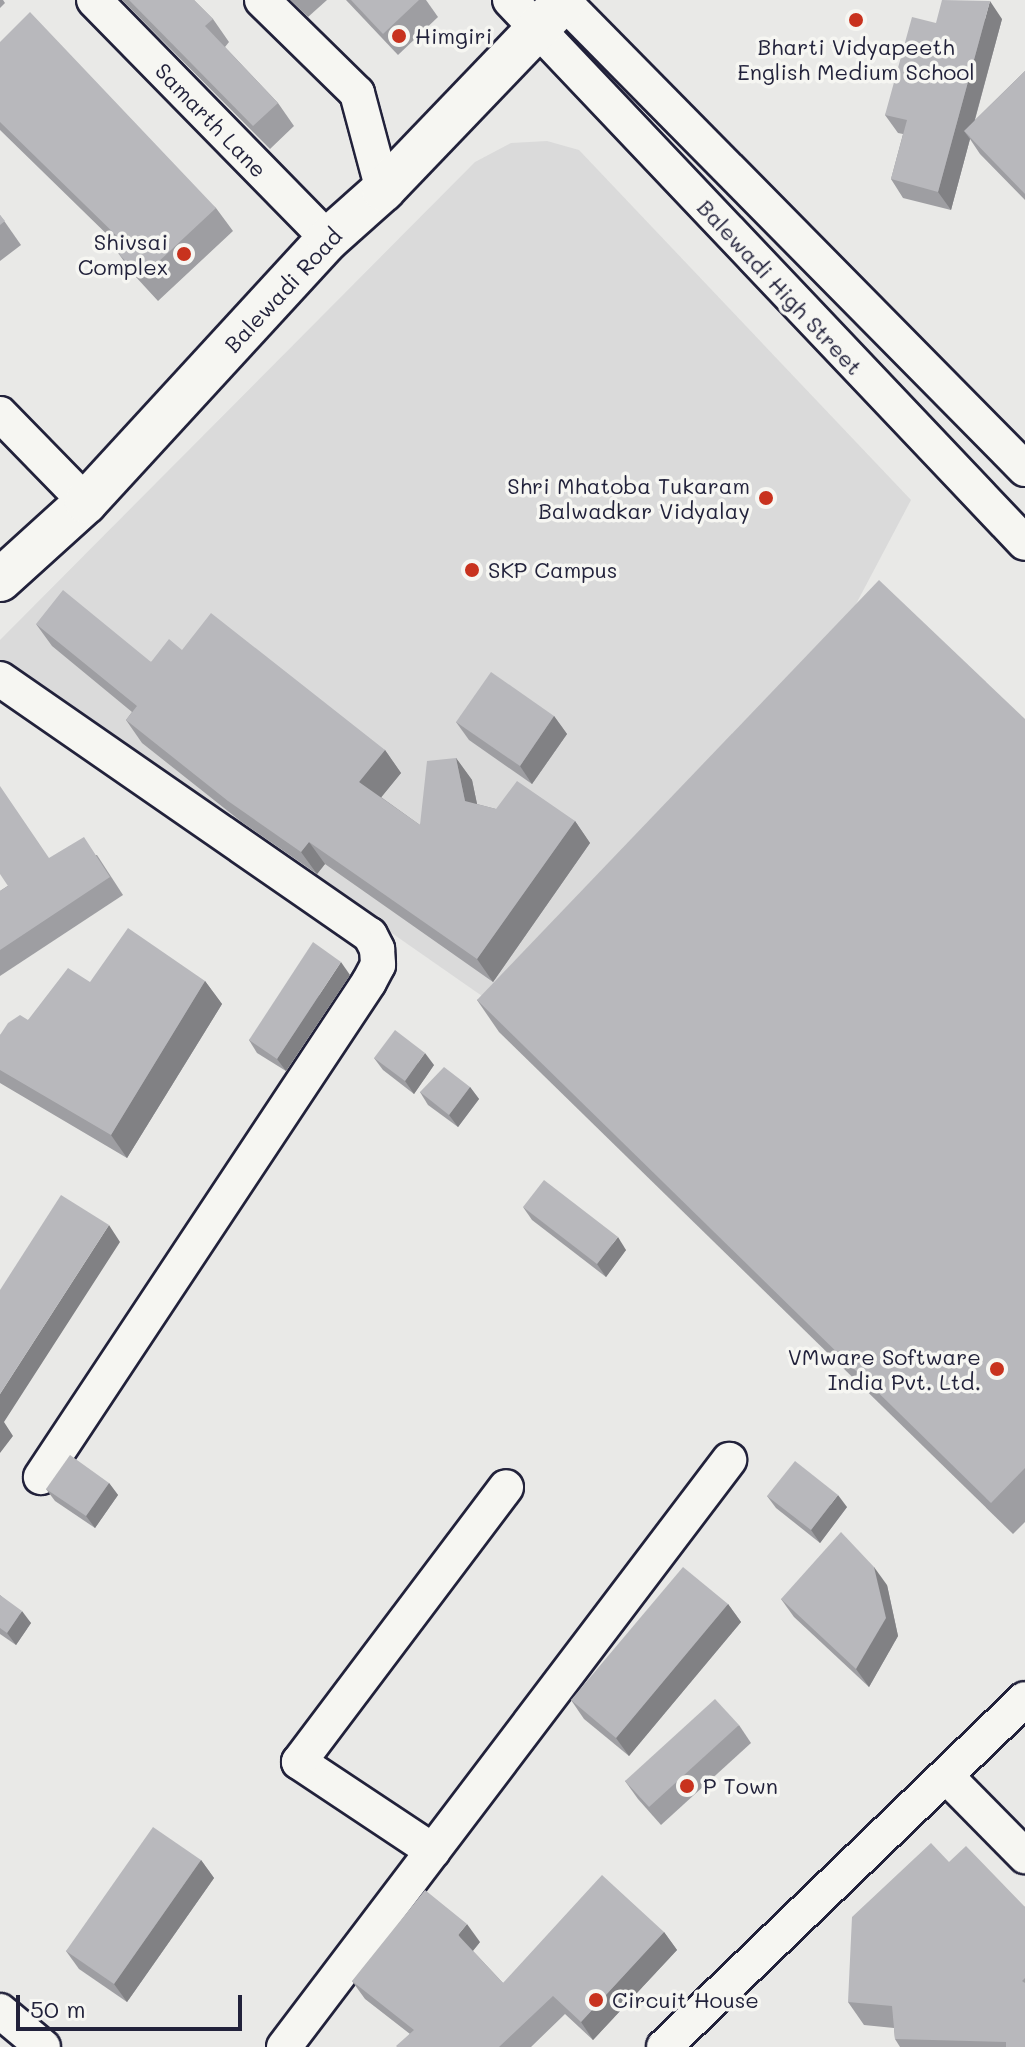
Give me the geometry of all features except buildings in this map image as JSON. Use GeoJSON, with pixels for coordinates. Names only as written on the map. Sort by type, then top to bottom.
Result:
{"type":"FeatureCollection","features":[{"type":"Feature","properties":{"kind":"main road","name":"Balewadi Road"},"geometry":{"type":"LineString","coordinates":[[0,580],[86,502],[328,239],[383,190],[547,6]]}},
{"type":"Feature","properties":{"kind":"street","name":"Samarth Lane"},"geometry":{"type":"LineString","coordinates":[[94,0],[328,239]]}},
{"type":"Feature","properties":{"kind":"street"},"geometry":{"type":"LineString","coordinates":[[262,0],[357,93],[383,190]]}},
{"type":"Feature","properties":{"kind":"street","name":"Balewadi High Street"},"geometry":{"type":"LineString","coordinates":[[547,6],[1025,469]]}},
{"type":"Feature","properties":{"kind":"street","name":"Balewadi High Street"},"geometry":{"type":"LineString","coordinates":[[547,6],[1025,543]]}},
{"type":"Feature","properties":{"kind":"street"},"geometry":{"type":"LineString","coordinates":[[0,414],[86,502]]}},
{"type":"Feature","properties":{"kind":"street"},"geometry":{"type":"LineString","coordinates":[[0,679],[370,935],[377,949],[378,965],[41,1477]]}},
{"type":"Feature","properties":{"kind":"street"},"geometry":{"type":"LineString","coordinates":[[284,2047],[729,1460]]}},
{"type":"Feature","properties":{"kind":"street"},"geometry":{"type":"LineString","coordinates":[[433,1851],[299,1762],[506,1487]]}},
{"type":"Feature","properties":{"kind":"street"},"geometry":{"type":"LineString","coordinates":[[664,2047],[948,1778],[1025,1699]]}},
{"type":"Feature","properties":{"kind":"street"},"geometry":{"type":"LineString","coordinates":[[948,1778],[1025,1856]]}},
{"type":"Feature","properties":{"kind":"street"},"geometry":{"type":"LineString","coordinates":[[0,2011],[33,2043]]}},
{"type":"Feature","properties":{"kind":"shaded area","name":"SKP Campus"},"geometry":{"type":"Polygon","coordinates":[[[547,141],[579,150],[911,500],[604,1081],[0,660],[0,640],[475,162],[511,143],[547,141]]]}},
{"type":"Feature","properties":{"kind":"place","name":"Bharti Vidyapeeth English Medium School"},"geometry":{"type":"Point","coordinates":[856,20]}},
{"type":"Feature","properties":{"kind":"place","name":"Himgiri"},"geometry":{"type":"Point","coordinates":[399,36]}},
{"type":"Feature","properties":{"kind":"place","name":"Shivsai Complex"},"geometry":{"type":"Point","coordinates":[184,254]}},
{"type":"Feature","properties":{"kind":"place","name":"Shri Mhatoba Tukaram Balwadkar Vidyalay"},"geometry":{"type":"Point","coordinates":[766,498]}},
{"type":"Feature","properties":{"kind":"place","name":"SKP Campus"},"geometry":{"type":"Point","coordinates":[472,570]}},
{"type":"Feature","properties":{"kind":"place","name":"VMware Software India Pvt. Ltd."},"geometry":{"type":"Point","coordinates":[997,1369]}},
{"type":"Feature","properties":{"kind":"place","name":"P Town"},"geometry":{"type":"Point","coordinates":[687,1786]}},
{"type":"Feature","properties":{"kind":"place","name":"Circuit House"},"geometry":{"type":"Point","coordinates":[596,2000]}}]}
